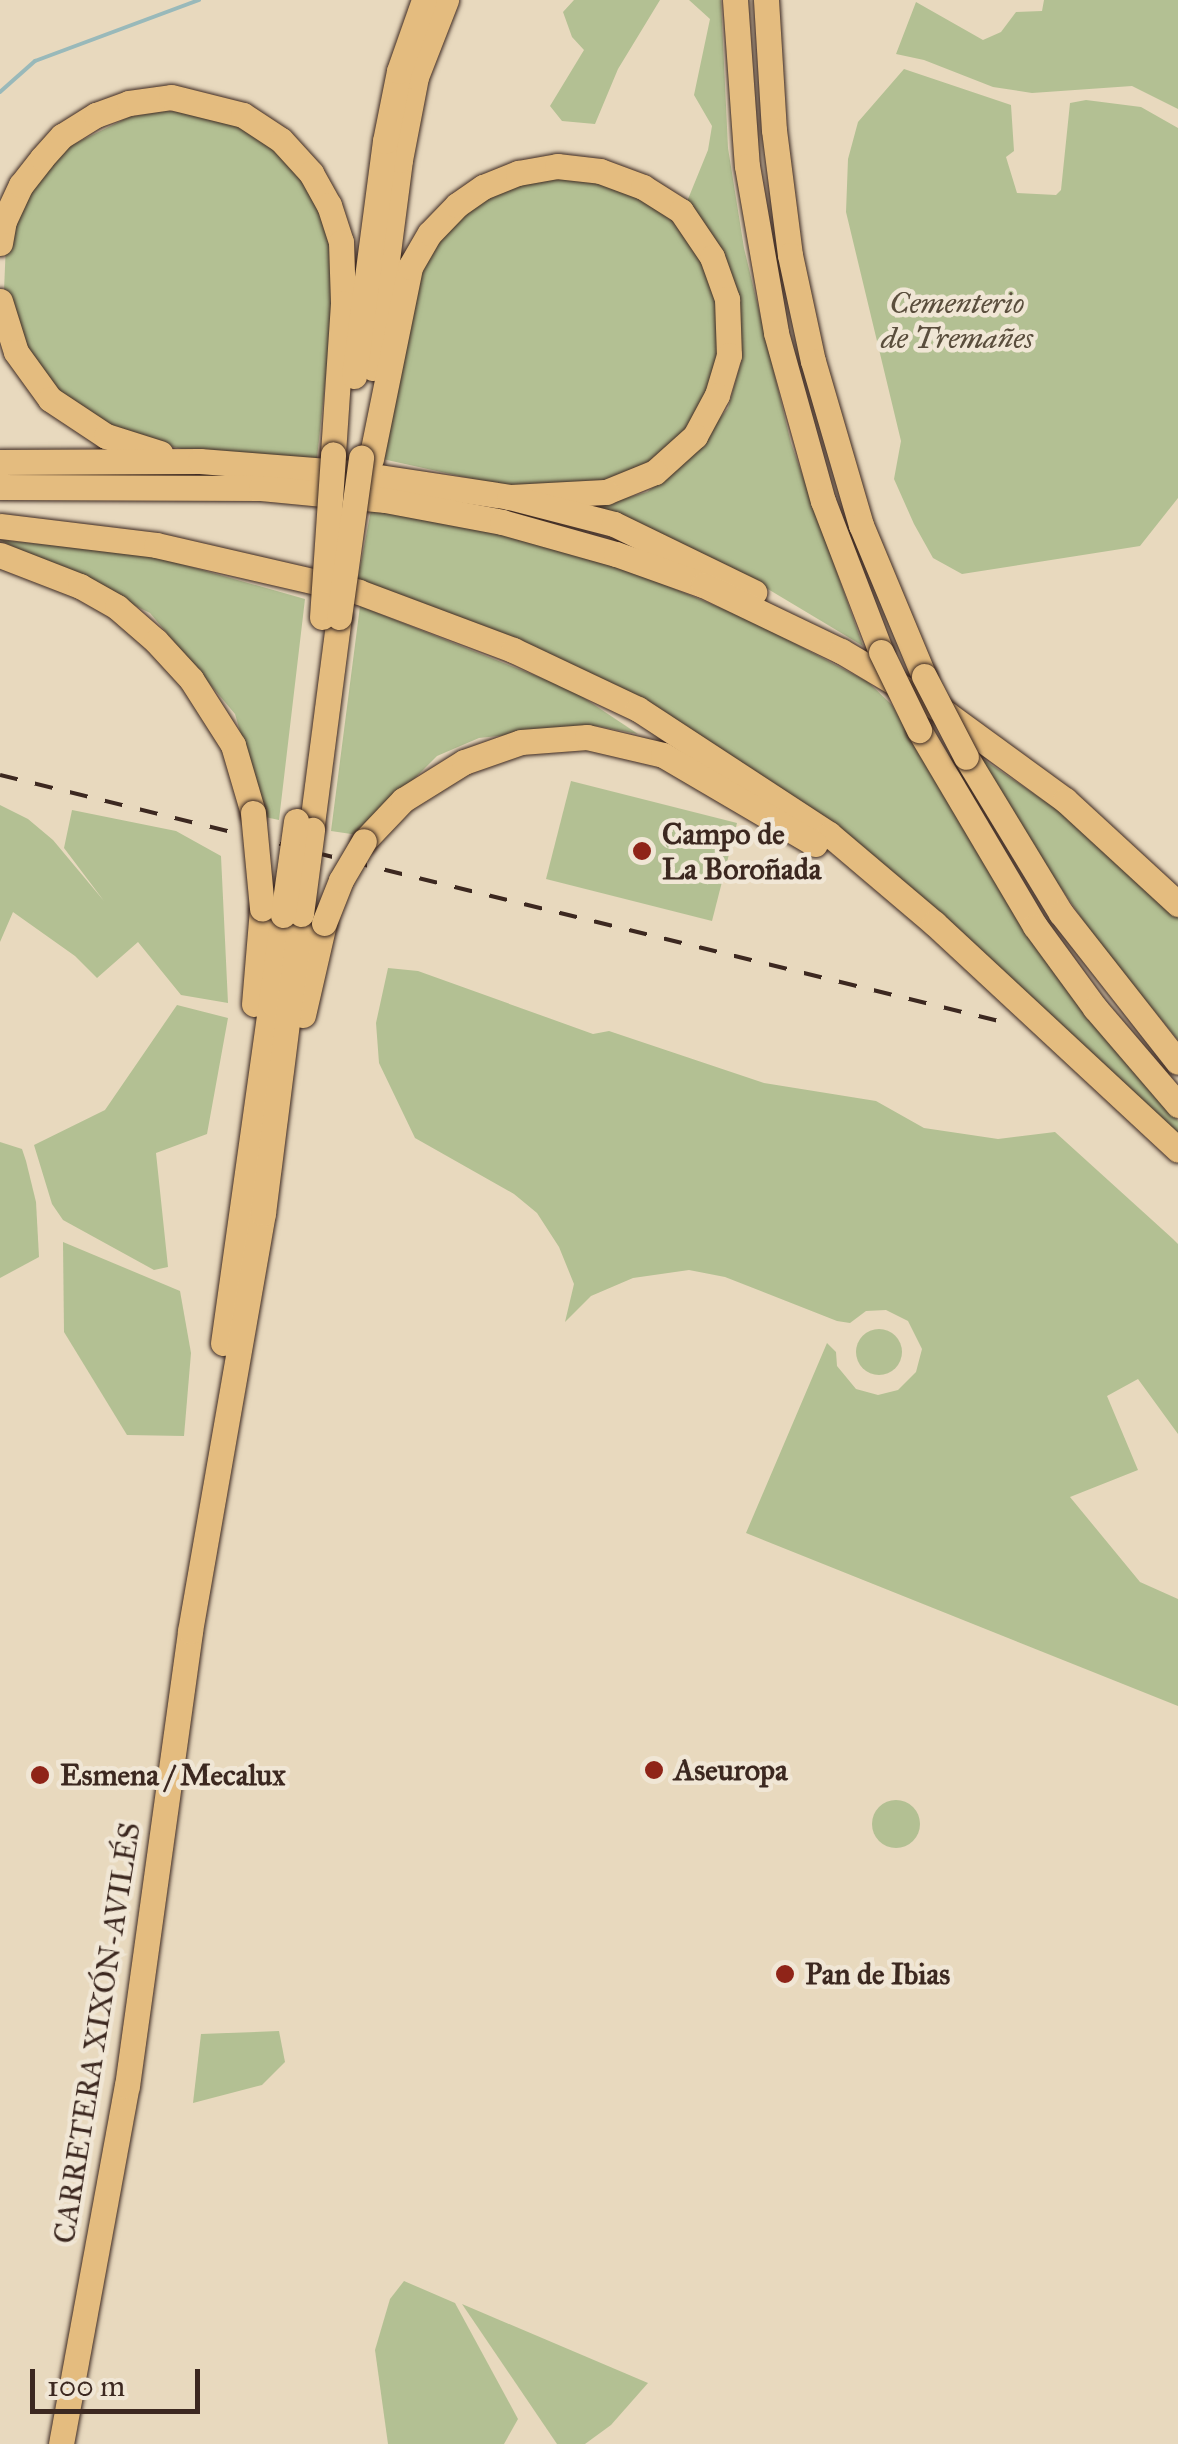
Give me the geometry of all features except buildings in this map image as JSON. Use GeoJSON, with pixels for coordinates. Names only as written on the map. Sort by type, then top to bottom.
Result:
{"type":"FeatureCollection","features":[{"type":"Feature","properties":{"kind":"highway"},"geometry":{"type":"LineString","coordinates":[[190,1631],[198,1604],[220,1440],[269,1172],[292,915],[352,456],[424,17],[446,0]]}},
{"type":"Feature","properties":{"kind":"highway"},"geometry":{"type":"LineString","coordinates":[[735,0],[747,166],[776,333],[823,500],[881,652],[919,730],[1036,926],[1095,1008],[1178,1105]]}},
{"type":"Feature","properties":{"kind":"highway"},"geometry":{"type":"LineString","coordinates":[[766,0],[774,130],[790,255],[813,361],[861,525],[924,676],[966,758],[1061,913],[1178,1062]]}},
{"type":"Feature","properties":{"kind":"highway"},"geometry":{"type":"LineString","coordinates":[[774,0],[774,130]]}},
{"type":"Feature","properties":{"kind":"highway"},"geometry":{"type":"LineString","coordinates":[[0,243],[4,221],[21,186],[62,136],[96,115],[129,102],[171,97],[243,114],[281,140],[311,173],[342,242],[352,456],[345,576],[330,617]]}},
{"type":"Feature","properties":{"kind":"highway"},"geometry":{"type":"LineString","coordinates":[[352,456],[410,267],[430,233],[457,205],[482,187],[518,173],[558,166],[600,171],[643,187],[681,212],[692,226],[712,257],[726,299],[729,355],[717,395],[694,436],[654,472],[606,492],[509,497]]}},
{"type":"Feature","properties":{"kind":"highway"},"geometry":{"type":"LineString","coordinates":[[0,302],[16,352],[50,399],[106,436],[200,461]]}},
{"type":"Feature","properties":{"kind":"highway"},"geometry":{"type":"LineString","coordinates":[[0,462],[200,461],[353,473],[509,497],[614,524],[690,557],[789,610],[841,651]]}},
{"type":"Feature","properties":{"kind":"highway"},"geometry":{"type":"LineString","coordinates":[[0,487],[261,488],[385,500],[482,518],[616,554],[702,585],[841,651],[947,714],[1064,800],[1178,904]]}},
{"type":"Feature","properties":{"kind":"highway"},"geometry":{"type":"LineString","coordinates":[[0,526],[156,545],[265,567],[359,592],[513,650],[638,710],[830,834],[934,923],[1178,1150]]}},
{"type":"Feature","properties":{"kind":"highway"},"geometry":{"type":"LineString","coordinates":[[0,555],[80,586],[117,608],[156,641],[190,679],[233,745],[253,812],[292,915],[236,1241]]}},
{"type":"Feature","properties":{"kind":"highway"},"geometry":{"type":"LineString","coordinates":[[190,1631],[189,1600],[273,984],[292,915],[340,880],[364,841],[403,800],[464,762],[522,742],[587,737],[663,755],[736,794],[934,923]]}},
{"type":"Feature","properties":{"kind":"highway","name":"CARRETERA XIXÓN-AVILÉS"},"geometry":{"type":"LineString","coordinates":[[61,2444],[127,2086],[190,1631]]}},
{"type":"Feature","properties":{"kind":"green space"},"geometry":{"type":"Polygon","coordinates":[[[574,0],[660,0],[618,69],[595,124],[562,121],[550,106],[584,50],[572,37],[563,12],[574,0]]]}},
{"type":"Feature","properties":{"kind":"green space"},"geometry":{"type":"Polygon","coordinates":[[[689,0],[721,0],[728,148],[744,248],[791,443],[863,646],[731,567],[598,506],[647,492],[680,467],[728,408],[742,359],[736,310],[686,204],[708,150],[712,126],[694,95],[710,19],[689,0]]]}},
{"type":"Feature","properties":{"kind":"green space"},"geometry":{"type":"Polygon","coordinates":[[[1044,0],[1178,0],[1178,109],[1132,86],[1032,93],[993,87],[924,60],[896,54],[916,2],[983,40],[1001,32],[1016,12],[1042,11],[1044,0]]]}},
{"type":"Feature","properties":{"kind":"green space","name":"Cementerio de Tremañes"},"geometry":{"type":"Polygon","coordinates":[[[904,69],[1011,105],[1014,151],[1006,157],[1017,193],[1056,195],[1061,190],[1070,103],[1086,100],[1141,107],[1178,128],[1178,498],[1140,546],[962,574],[933,558],[914,524],[894,479],[901,441],[846,212],[848,159],[858,122],[904,69]]]}},
{"type":"Feature","properties":{"kind":"green space"},"geometry":{"type":"Polygon","coordinates":[[[164,111],[206,113],[247,130],[279,152],[312,190],[329,229],[337,274],[317,458],[190,451],[130,436],[84,414],[33,370],[4,291],[6,243],[22,204],[43,168],[70,146],[129,117],[164,111]]]}},
{"type":"Feature","properties":{"kind":"green space"},"geometry":{"type":"Polygon","coordinates":[[[588,174],[667,212],[691,239],[720,308],[721,350],[711,390],[687,430],[654,463],[603,485],[509,487],[378,458],[413,290],[428,251],[464,211],[500,188],[545,175],[588,174]]]}},
{"type":"Feature","properties":{"kind":"green space"},"geometry":{"type":"Polygon","coordinates":[[[372,505],[487,529],[636,573],[750,620],[868,682],[892,705],[1006,900],[1074,997],[1178,1121],[1178,1139],[706,740],[357,583],[372,505]]]}},
{"type":"Feature","properties":{"kind":"green space"},"geometry":{"type":"Polygon","coordinates":[[[0,540],[149,555],[305,599],[279,820],[265,817],[235,714],[150,613],[0,540]]]}},
{"type":"Feature","properties":{"kind":"green space"},"geometry":{"type":"Polygon","coordinates":[[[360,606],[572,690],[638,734],[597,726],[479,738],[437,756],[358,835],[331,831],[360,606]]]}},
{"type":"Feature","properties":{"kind":"green space"},"geometry":{"type":"Polygon","coordinates":[[[980,757],[1062,813],[1178,916],[1178,1040],[1098,942],[1028,840],[980,757]]]}},
{"type":"Feature","properties":{"kind":"green space","name":"Campo de La Boroñada"},"geometry":{"type":"Polygon","coordinates":[[[571,781],[737,823],[712,921],[546,879],[571,781]]]}},
{"type":"Feature","properties":{"kind":"green space"},"geometry":{"type":"Polygon","coordinates":[[[0,805],[28,819],[53,840],[104,901],[64,848],[72,810],[176,831],[221,856],[228,1003],[181,995],[138,942],[97,978],[75,956],[13,912],[0,942],[0,805]]]}},
{"type":"Feature","properties":{"kind":"green space"},"geometry":{"type":"Polygon","coordinates":[[[388,968],[418,971],[593,1034],[609,1031],[764,1083],[876,1101],[924,1128],[998,1139],[1055,1132],[1173,1239],[1178,1244],[1178,1434],[1138,1379],[1107,1396],[1138,1470],[1070,1497],[1140,1582],[1178,1599],[1178,1706],[746,1533],[827,1343],[836,1352],[837,1366],[856,1389],[878,1395],[898,1390],[916,1372],[922,1349],[908,1321],[886,1310],[866,1311],[850,1323],[837,1321],[725,1277],[689,1270],[633,1278],[591,1296],[565,1322],[574,1284],[559,1247],[537,1213],[514,1194],[415,1138],[379,1063],[376,1023],[388,968]]]}},
{"type":"Feature","properties":{"kind":"green space"},"geometry":{"type":"Polygon","coordinates":[[[177,1005],[228,1018],[207,1134],[156,1153],[168,1267],[154,1270],[63,1220],[52,1204],[34,1145],[105,1110],[177,1005]]]}},
{"type":"Feature","properties":{"kind":"green space"},"geometry":{"type":"Polygon","coordinates":[[[0,1142],[22,1149],[36,1202],[39,1257],[0,1278],[0,1142]]]}},
{"type":"Feature","properties":{"kind":"green space"},"geometry":{"type":"Polygon","coordinates":[[[63,1242],[180,1291],[191,1353],[184,1436],[127,1435],[64,1332],[63,1242]]]}},
{"type":"Feature","properties":{"kind":"green space"},"geometry":{"type":"Polygon","coordinates":[[[879,1329],[895,1336],[902,1352],[895,1368],[879,1375],[863,1368],[856,1352],[863,1336],[879,1329]]]}},
{"type":"Feature","properties":{"kind":"green space"},"geometry":{"type":"Polygon","coordinates":[[[896,1800],[913,1807],[920,1824],[913,1841],[896,1848],[879,1841],[872,1824],[879,1807],[896,1800]]]}},
{"type":"Feature","properties":{"kind":"green space"},"geometry":{"type":"Polygon","coordinates":[[[279,2031],[285,2062],[262,2085],[193,2103],[201,2034],[279,2031]]]}},
{"type":"Feature","properties":{"kind":"green space"},"geometry":{"type":"Polygon","coordinates":[[[404,2281],[455,2303],[518,2419],[504,2444],[388,2444],[375,2350],[390,2299],[404,2281]]]}},
{"type":"Feature","properties":{"kind":"green space"},"geometry":{"type":"Polygon","coordinates":[[[462,2304],[648,2383],[611,2425],[585,2444],[557,2444],[462,2304]]]}},
{"type":"Feature","properties":{"kind":"waterway"},"geometry":{"type":"LineString","coordinates":[[0,92],[35,61],[199,0]]}},
{"type":"Feature","properties":{"kind":"railway"},"geometry":{"type":"LineString","coordinates":[[0,775],[1007,1023]]}},
{"type":"Feature","properties":{"kind":"place","name":"Campo de La Boroñada"},"geometry":{"type":"Point","coordinates":[642,851]}},
{"type":"Feature","properties":{"kind":"place","name":"Aseuropa"},"geometry":{"type":"Point","coordinates":[654,1770]}},
{"type":"Feature","properties":{"kind":"place","name":"Esmena / Mecalux"},"geometry":{"type":"Point","coordinates":[40,1775]}},
{"type":"Feature","properties":{"kind":"place","name":"Pan de Ibias"},"geometry":{"type":"Point","coordinates":[785,1974]}}]}
